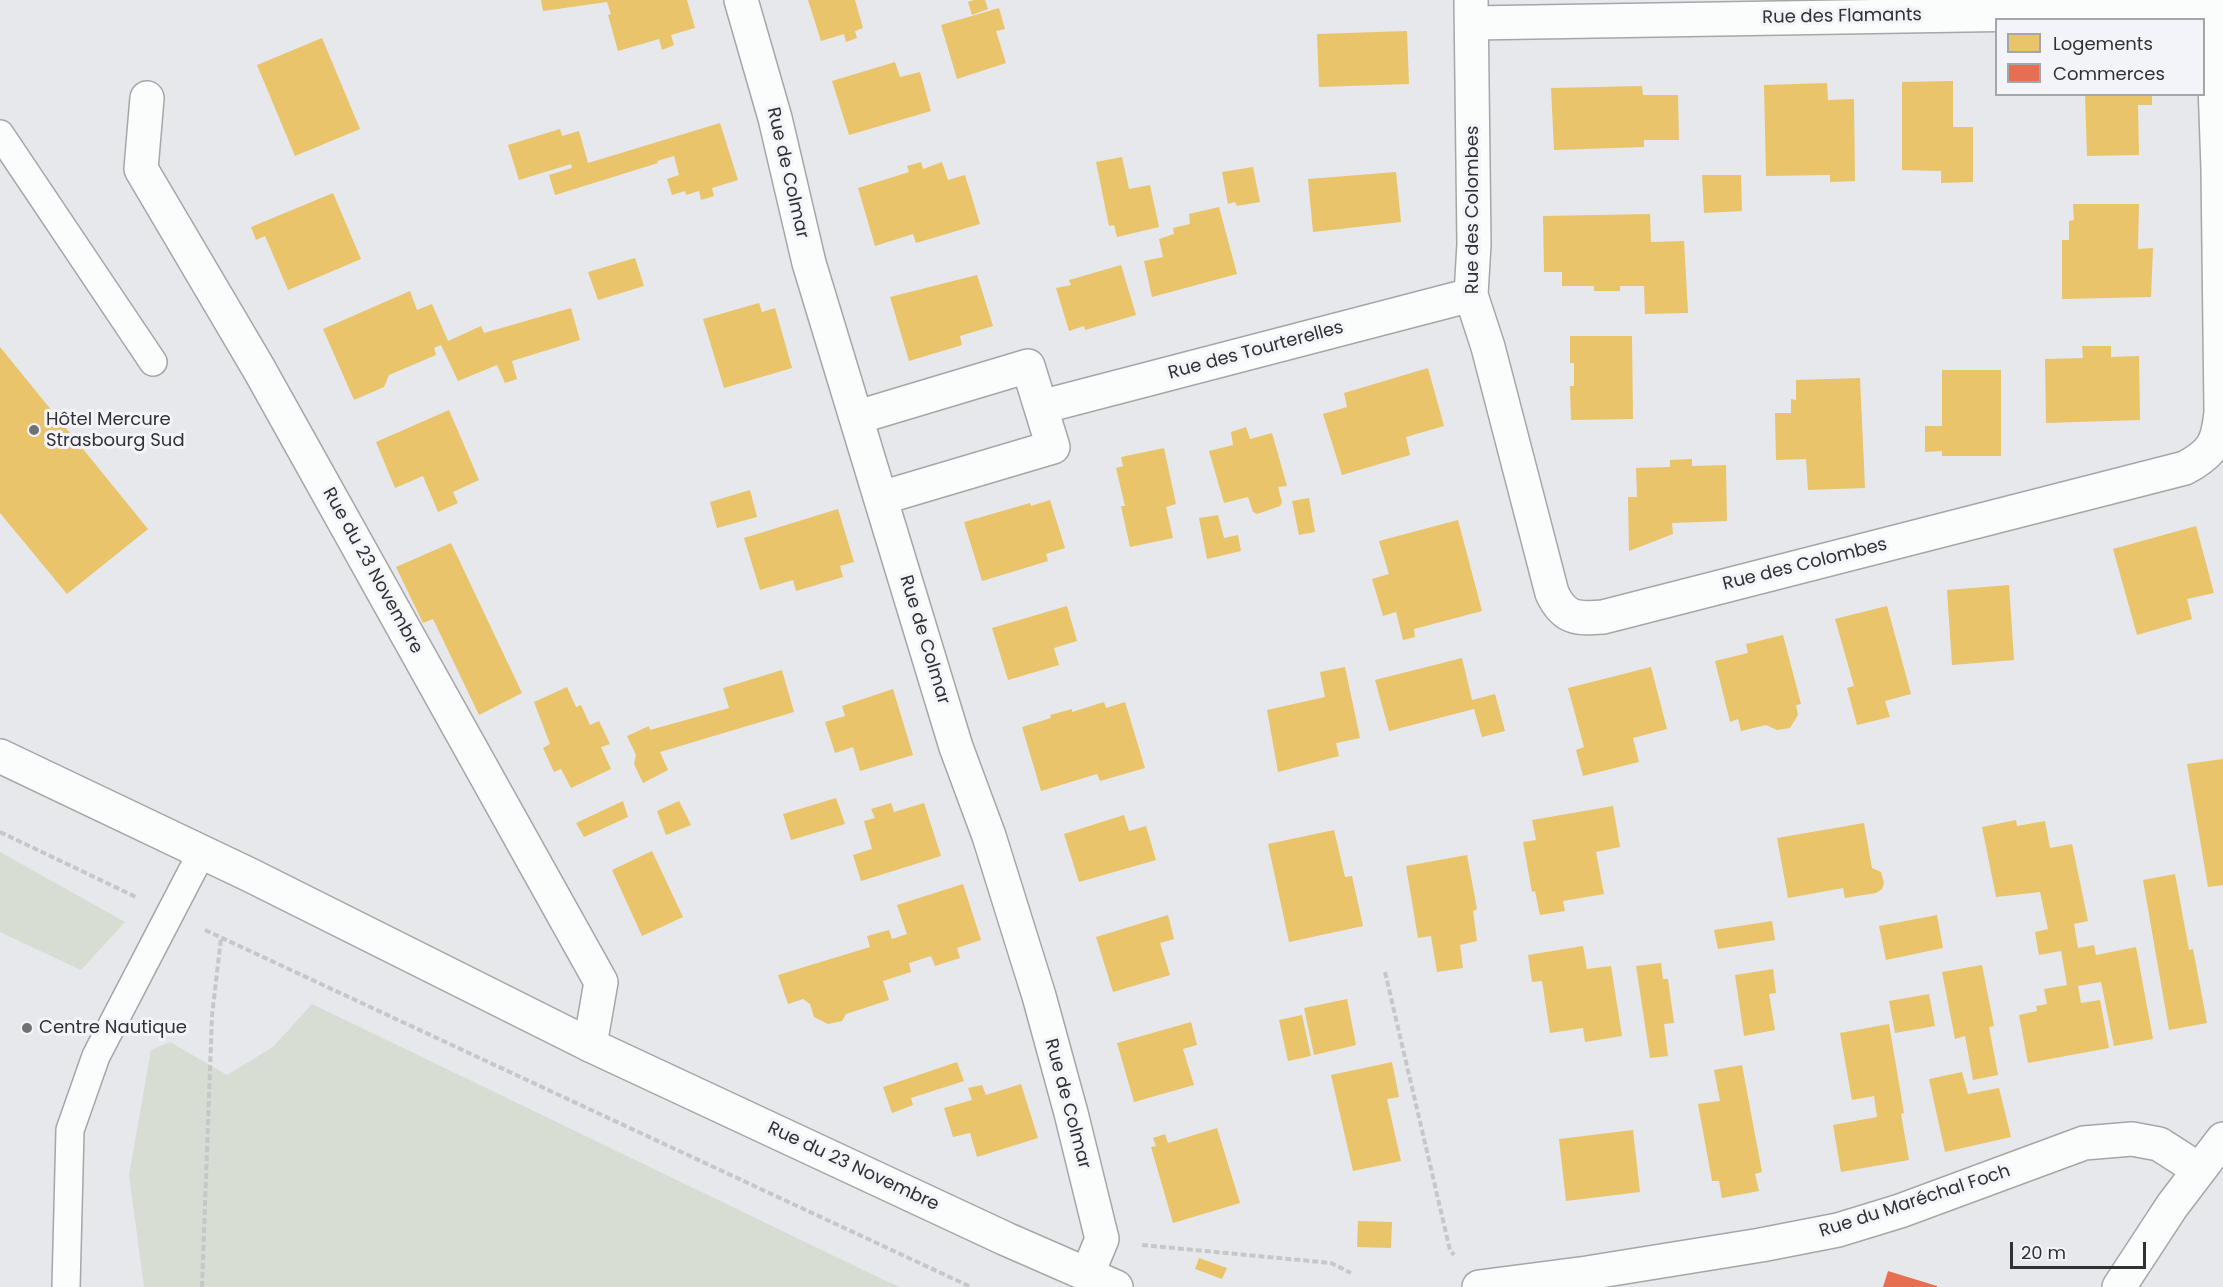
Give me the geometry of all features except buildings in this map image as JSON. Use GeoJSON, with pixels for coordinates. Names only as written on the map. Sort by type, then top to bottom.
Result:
{"type":"FeatureCollection","features":[{"type":"Feature","properties":{"kind":"street","name":"Rue de Colmar"},"geometry":{"type":"LineString","coordinates":[[741,0],[775,117],[809,263],[858,417],[956,747],[989,836],[1039,996],[1102,1239],[1102,1281]]}},
{"type":"Feature","properties":{"kind":"street","name":"Rue des Flamants"},"geometry":{"type":"LineString","coordinates":[[1471,11],[2212,6]]}},
{"type":"Feature","properties":{"kind":"street","name":"Rue des Colombes"},"geometry":{"type":"LineString","coordinates":[[1471,11],[1474,244],[1471,295],[1488,347],[1552,593],[1559,608],[1570,615],[1586,619],[1603,617],[2185,468],[2204,458],[2214,446],[2221,412],[2221,169],[2212,6]]}},
{"type":"Feature","properties":{"kind":"street","name":"Rue du 23 Novembre"},"geometry":{"type":"LineString","coordinates":[[147,98],[141,169],[259,369],[601,982],[590,1045]]}},
{"type":"Feature","properties":{"kind":"street","name":"Rue des Tourterelles"},"geometry":{"type":"LineString","coordinates":[[1041,407],[1471,295]]}},
{"type":"Feature","properties":{"kind":"street"},"geometry":{"type":"LineString","coordinates":[[858,417],[1028,366],[1053,447],[881,498]]}},
{"type":"Feature","properties":{"kind":"street","name":"Rue du 23 Novembre"},"geometry":{"type":"LineString","coordinates":[[0,756],[202,852],[590,1045],[1102,1281]]}},
{"type":"Feature","properties":{"kind":"street","name":"Rue du Maréchal Foch"},"geometry":{"type":"LineString","coordinates":[[1479,1287],[1610,1269],[1838,1230],[1910,1207],[2084,1143],[2132,1139],[2160,1144],[2198,1169]]}},
{"type":"Feature","properties":{"kind":"street"},"geometry":{"type":"LineString","coordinates":[[2119,1287],[2138,1272],[2198,1169],[2223,1139]]}},
{"type":"Feature","properties":{"kind":"lane"},"geometry":{"type":"LineString","coordinates":[[0,134],[153,362]]}},
{"type":"Feature","properties":{"kind":"lane"},"geometry":{"type":"LineString","coordinates":[[66,1287],[70,1130],[96,1056],[202,852]]}},
{"type":"Feature","properties":{"kind":"path"},"geometry":{"type":"LineString","coordinates":[[0,832],[221,938],[971,1287]]}},
{"type":"Feature","properties":{"kind":"path"},"geometry":{"type":"LineString","coordinates":[[202,1287],[213,1016],[221,938]]}},
{"type":"Feature","properties":{"kind":"path"},"geometry":{"type":"LineString","coordinates":[[1385,972],[1450,1250],[1479,1287]]}},
{"type":"Feature","properties":{"kind":"path"},"geometry":{"type":"LineString","coordinates":[[1138,1245],[1331,1263],[1351,1273]]}},
{"type":"Feature","properties":{"kind":"shaded area"},"geometry":{"type":"Polygon","coordinates":[[[0,852],[125,922],[81,970],[0,932],[0,852]]]}},
{"type":"Feature","properties":{"kind":"shaded area"},"geometry":{"type":"Polygon","coordinates":[[[312,1004],[900,1287],[144,1287],[129,1175],[151,1050],[170,1042],[227,1075],[273,1047],[312,1004]]]}},
{"type":"Feature","properties":{"kind":"place","name":"Hôtel Mercure Strasbourg Sud"},"geometry":{"type":"Point","coordinates":[34,430]}},
{"type":"Feature","properties":{"kind":"place","name":"Centre Nautique"},"geometry":{"type":"Point","coordinates":[27,1028]}}]}
